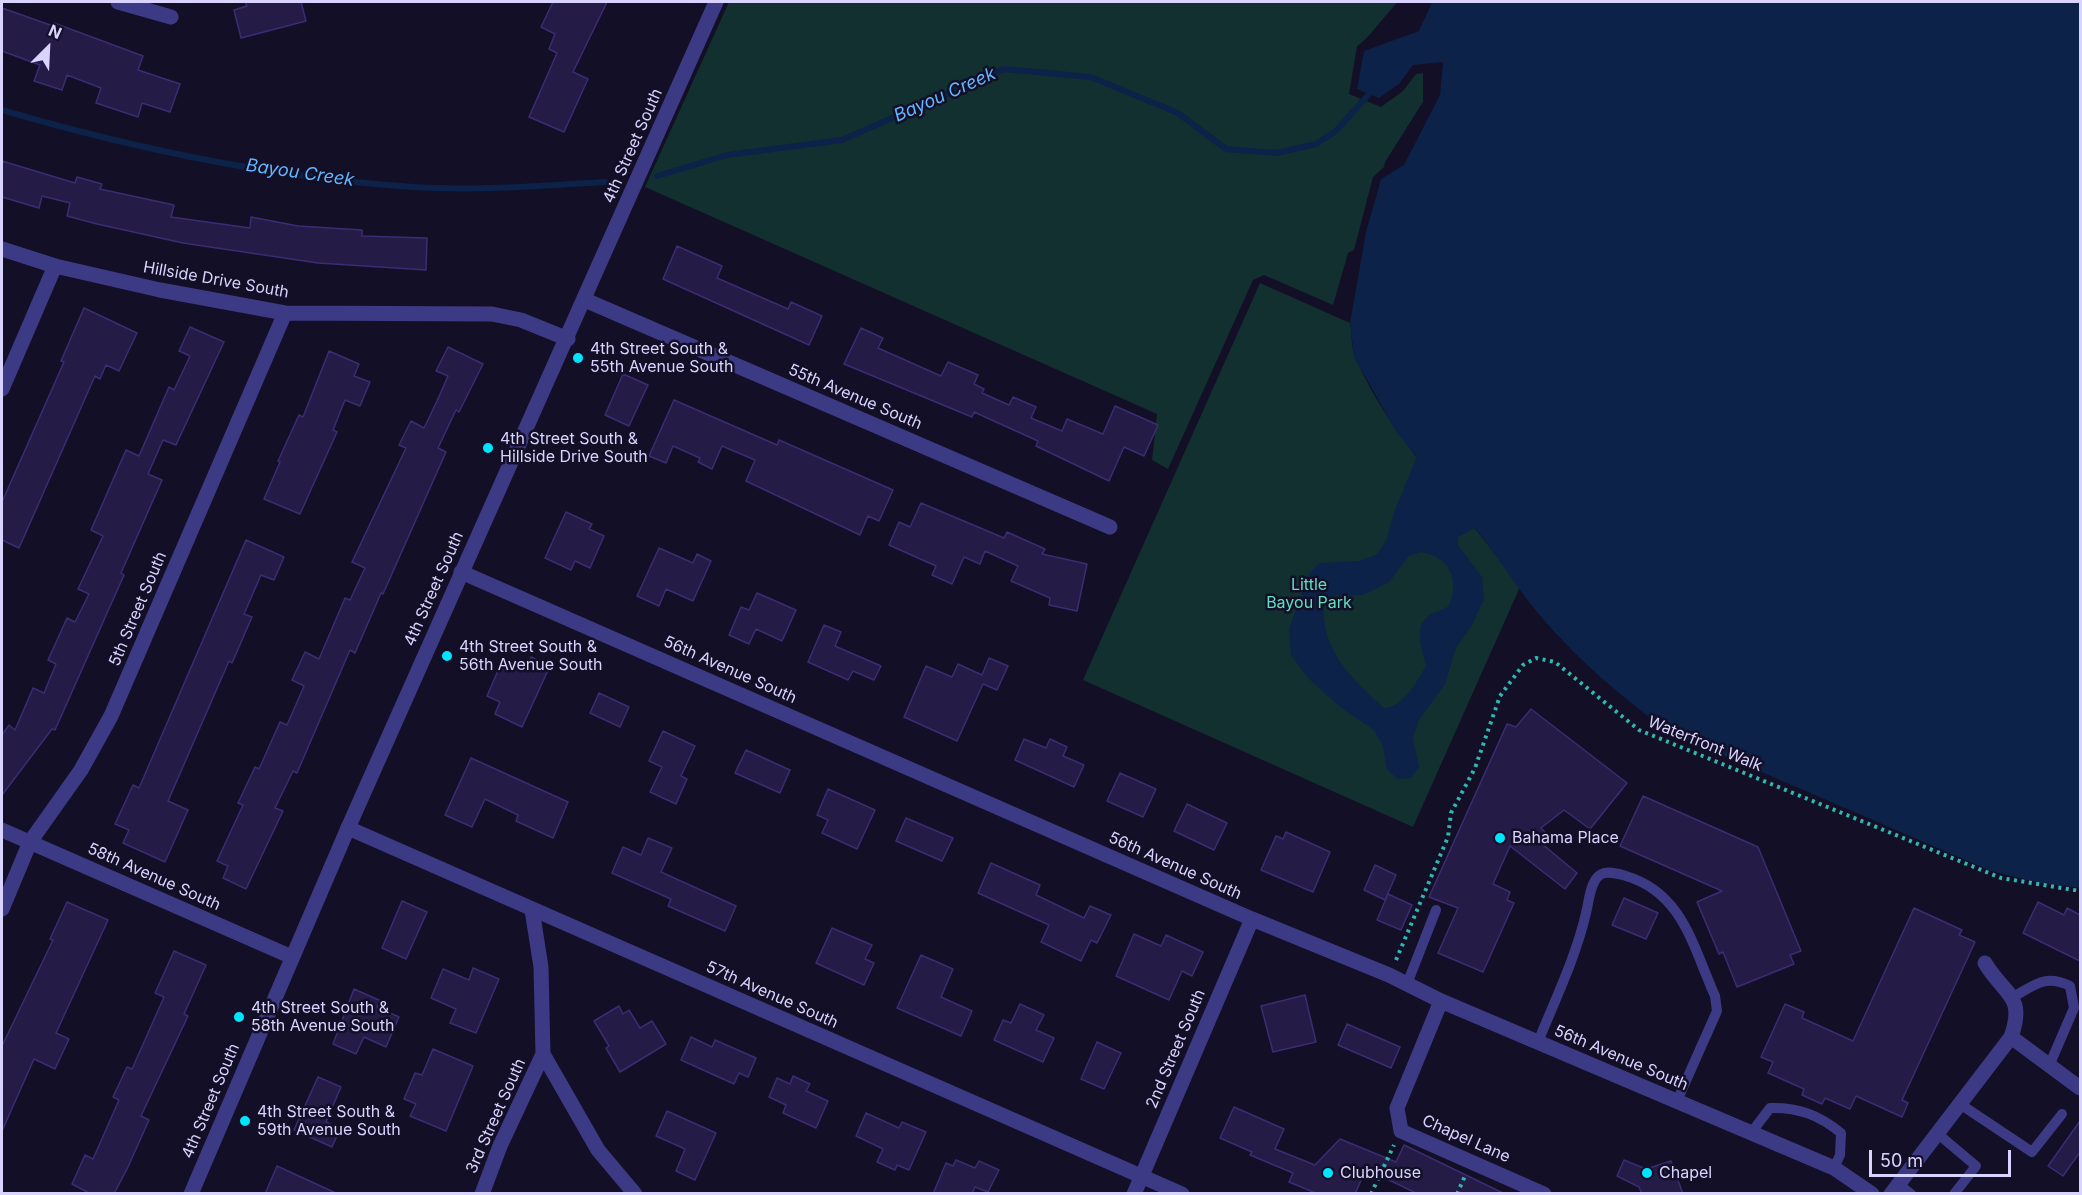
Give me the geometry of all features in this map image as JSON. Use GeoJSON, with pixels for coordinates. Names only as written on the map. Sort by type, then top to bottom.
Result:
{"type":"FeatureCollection","features":[{"type":"Feature","properties":{"kind":"street"},"geometry":{"type":"LineString","coordinates":[[118,2],[171,17]]}},
{"type":"Feature","properties":{"kind":"street","name":"4th Street South"},"geometry":{"type":"LineString","coordinates":[[191,1194],[348,828],[461,572],[568,339],[716,2]]}},
{"type":"Feature","properties":{"kind":"street","name":"Hillside Drive South"},"geometry":{"type":"LineString","coordinates":[[2,249],[55,266],[160,290],[285,313],[492,314],[522,320],[568,339]]}},
{"type":"Feature","properties":{"kind":"street"},"geometry":{"type":"LineString","coordinates":[[2,389],[55,266]]}},
{"type":"Feature","properties":{"kind":"street","name":"55th Avenue South"},"geometry":{"type":"LineString","coordinates":[[585,300],[1110,527]]}},
{"type":"Feature","properties":{"kind":"street","name":"5th Street South"},"geometry":{"type":"LineString","coordinates":[[2,909],[30,842],[81,770],[111,716],[285,313]]}},
{"type":"Feature","properties":{"kind":"street","name":"56th Avenue South"},"geometry":{"type":"LineString","coordinates":[[461,572],[1252,919],[1389,975],[1441,1001],[1834,1168],[1872,1194]]}},
{"type":"Feature","properties":{"kind":"street","name":"57th Avenue South"},"geometry":{"type":"LineString","coordinates":[[348,828],[1182,1194]]}},
{"type":"Feature","properties":{"kind":"street","name":"58th Avenue South"},"geometry":{"type":"LineString","coordinates":[[2,830],[292,957]]}},
{"type":"Feature","properties":{"kind":"street","name":"3rd Street South"},"geometry":{"type":"LineString","coordinates":[[482,1194],[500,1146],[543,1054],[541,967],[532,910]]}},
{"type":"Feature","properties":{"kind":"street","name":"2nd Street South"},"geometry":{"type":"LineString","coordinates":[[1134,1194],[1252,919]]}},
{"type":"Feature","properties":{"kind":"street"},"geometry":{"type":"LineString","coordinates":[[1894,1189],[2011,1037],[2018,1018],[2013,997],[1995,980],[1985,963]]}},
{"type":"Feature","properties":{"kind":"street","name":"Chapel Lane"},"geometry":{"type":"LineString","coordinates":[[1441,1001],[1396,1108],[1401,1131],[1544,1194]]}},
{"type":"Feature","properties":{"kind":"street"},"geometry":{"type":"LineString","coordinates":[[2011,1037],[2080,1088]]}},
{"type":"Feature","properties":{"kind":"street"},"geometry":{"type":"LineString","coordinates":[[543,1054],[598,1150],[635,1194]]}},
{"type":"Feature","properties":{"kind":"lane"},"geometry":{"type":"LineString","coordinates":[[1538,1042],[1582,931],[1593,883],[1599,875],[1610,872],[1628,876],[1659,891],[1675,907],[1715,996],[1717,1011],[1677,1101]]}},
{"type":"Feature","properties":{"kind":"lane"},"geometry":{"type":"LineString","coordinates":[[1407,984],[1436,910]]}},
{"type":"Feature","properties":{"kind":"lane"},"geometry":{"type":"LineString","coordinates":[[2013,997],[2039,983],[2056,979],[2070,986],[2074,1008],[2049,1066]]}},
{"type":"Feature","properties":{"kind":"lane"},"geometry":{"type":"LineString","coordinates":[[1960,1104],[2032,1152],[2062,1114]]}},
{"type":"Feature","properties":{"kind":"lane"},"geometry":{"type":"LineString","coordinates":[[1751,1133],[1770,1108],[1792,1107],[1812,1114],[1841,1133],[1840,1155],[1834,1168]]}},
{"type":"Feature","properties":{"kind":"lane"},"geometry":{"type":"LineString","coordinates":[[1938,1134],[1976,1166],[1954,1194]]}},
{"type":"Feature","properties":{"kind":"lane"},"geometry":{"type":"LineString","coordinates":[[1894,1189],[1911,1194]]}},
{"type":"Feature","properties":{"kind":"path","name":"Waterfront Walk"},"geometry":{"type":"LineString","coordinates":[[1389,975],[1448,837],[1451,813],[1475,768],[1500,696],[1523,665],[1536,658],[1555,662],[1639,730],[2001,878],[2080,891]]}},
{"type":"Feature","properties":{"kind":"path"},"geometry":{"type":"LineString","coordinates":[[1371,1194],[1401,1131]]}},
{"type":"Feature","properties":{"kind":"green space"},"geometry":{"type":"Polygon","coordinates":[[[729,2],[1398,2],[1367,38],[1357,46],[1349,94],[1381,107],[1403,91],[1416,74],[1423,73],[1423,102],[1384,167],[1373,177],[1354,250],[1348,253],[1333,305],[1264,275],[1253,280],[1168,469],[1152,460],[1157,414],[645,187],[729,2]]]}},
{"type":"Feature","properties":{"kind":"green space","name":"Little Bayou Park"},"geometry":{"type":"Polygon","coordinates":[[[1260,283],[1350,323],[1354,355],[1390,421],[1520,587],[1413,827],[1083,680],[1260,283]]]}},
{"type":"Feature","properties":{"kind":"water"},"geometry":{"type":"Polygon","coordinates":[[[1432,2],[2080,2],[2080,888],[2040,883],[1991,871],[1669,732],[1603,679],[1557,635],[1525,597],[1475,528],[1458,537],[1458,545],[1482,577],[1484,599],[1472,625],[1456,648],[1445,684],[1419,720],[1413,738],[1419,767],[1411,778],[1397,779],[1387,769],[1383,746],[1374,730],[1340,707],[1307,677],[1291,655],[1289,629],[1309,574],[1319,563],[1360,561],[1377,554],[1386,541],[1394,512],[1417,457],[1397,433],[1354,357],[1350,323],[1366,232],[1381,179],[1404,165],[1440,95],[1443,62],[1413,65],[1399,84],[1379,98],[1357,89],[1364,51],[1419,31],[1432,2]],[[1421,552],[1409,556],[1389,582],[1363,595],[1331,596],[1324,603],[1327,635],[1340,662],[1384,708],[1391,707],[1404,698],[1419,678],[1426,665],[1420,640],[1423,622],[1429,615],[1449,606],[1453,579],[1446,564],[1421,552]]]}},
{"type":"Feature","properties":{"kind":"building"},"geometry":{"type":"Polygon","coordinates":[[[245,2],[301,2],[306,21],[241,38],[234,10],[247,6],[245,2]]]}},
{"type":"Feature","properties":{"kind":"building"},"geometry":{"type":"Polygon","coordinates":[[[553,2],[607,2],[573,72],[588,79],[564,132],[529,117],[557,53],[549,49],[555,34],[541,27],[553,2]]]}},
{"type":"Feature","properties":{"kind":"building"},"geometry":{"type":"Polygon","coordinates":[[[2,8],[53,26],[54,23],[143,56],[138,70],[180,84],[170,112],[142,103],[138,117],[96,103],[101,88],[67,75],[62,90],[34,81],[40,65],[2,51],[2,8]]]}},
{"type":"Feature","properties":{"kind":"building"},"geometry":{"type":"Polygon","coordinates":[[[2,161],[75,183],[77,177],[102,184],[100,189],[174,205],[171,217],[250,228],[251,217],[298,226],[362,230],[362,236],[427,238],[426,270],[318,263],[183,243],[97,224],[67,216],[70,203],[42,196],[39,208],[2,197],[2,161]]]}},
{"type":"Feature","properties":{"kind":"building"},"geometry":{"type":"Polygon","coordinates":[[[677,246],[722,266],[717,278],[788,309],[791,302],[822,316],[809,345],[663,279],[677,246]]]}},
{"type":"Feature","properties":{"kind":"building"},"geometry":{"type":"Polygon","coordinates":[[[84,308],[137,333],[119,371],[106,365],[100,379],[95,376],[19,548],[2,540],[2,502],[64,362],[61,361],[84,308]]]}},
{"type":"Feature","properties":{"kind":"building"},"geometry":{"type":"Polygon","coordinates":[[[190,327],[224,342],[176,445],[163,440],[148,474],[162,480],[121,573],[124,575],[55,730],[52,729],[2,795],[2,735],[9,725],[15,730],[33,688],[44,693],[56,664],[48,660],[67,618],[75,622],[89,594],[78,589],[103,536],[91,530],[126,450],[139,456],[169,387],[174,390],[190,356],[179,351],[190,327]]]}},
{"type":"Feature","properties":{"kind":"building"},"geometry":{"type":"Polygon","coordinates":[[[861,328],[883,338],[878,348],[941,376],[948,362],[978,375],[974,384],[984,389],[982,393],[1009,405],[1013,397],[1036,407],[1031,418],[1062,431],[1067,419],[1103,434],[1115,406],[1158,425],[1144,456],[1124,447],[1109,481],[1036,446],[1038,441],[974,412],[972,417],[844,364],[861,328]]]}},
{"type":"Feature","properties":{"kind":"building"},"geometry":{"type":"Polygon","coordinates":[[[448,347],[483,364],[459,412],[456,410],[438,448],[446,452],[383,594],[381,593],[355,653],[350,650],[297,773],[293,771],[275,808],[283,811],[246,889],[223,878],[228,866],[217,861],[243,805],[238,803],[255,767],[259,769],[280,722],[287,725],[304,686],[292,680],[305,652],[319,659],[345,598],[350,600],[365,568],[352,562],[406,448],[399,445],[411,421],[424,428],[437,401],[448,376],[436,371],[448,347]]]}},
{"type":"Feature","properties":{"kind":"building"},"geometry":{"type":"Polygon","coordinates":[[[329,351],[359,364],[354,376],[370,382],[360,406],[345,400],[333,430],[337,432],[300,514],[264,499],[299,415],[303,417],[329,351]]]}},
{"type":"Feature","properties":{"kind":"building"},"geometry":{"type":"Polygon","coordinates":[[[623,374],[648,385],[629,426],[605,415],[623,374]]]}},
{"type":"Feature","properties":{"kind":"building"},"geometry":{"type":"Polygon","coordinates":[[[674,400],[777,445],[779,440],[893,490],[879,521],[868,516],[860,535],[746,481],[755,460],[722,446],[712,469],[698,462],[700,458],[673,446],[666,463],[649,456],[674,400]]]}},
{"type":"Feature","properties":{"kind":"building"},"geometry":{"type":"Polygon","coordinates":[[[921,503],[1004,538],[1007,532],[1045,549],[1042,554],[1087,564],[1077,611],[1049,605],[1050,598],[1011,581],[1018,566],[985,551],[980,564],[964,557],[952,584],[932,575],[936,566],[889,545],[899,522],[910,527],[921,503]]]}},
{"type":"Feature","properties":{"kind":"building"},"geometry":{"type":"Polygon","coordinates":[[[566,512],[592,524],[589,529],[604,536],[590,568],[575,561],[571,570],[545,558],[566,512]]]}},
{"type":"Feature","properties":{"kind":"building"},"geometry":{"type":"Polygon","coordinates":[[[246,540],[284,557],[274,580],[261,575],[244,614],[252,617],[232,663],[229,661],[168,801],[188,810],[165,862],[123,843],[129,830],[115,824],[133,785],[139,788],[246,540]]]}},
{"type":"Feature","properties":{"kind":"building"},"geometry":{"type":"Polygon","coordinates":[[[659,548],[693,563],[697,554],[711,561],[693,601],[666,589],[659,606],[637,596],[659,548]]]}},
{"type":"Feature","properties":{"kind":"building"},"geometry":{"type":"Polygon","coordinates":[[[757,593],[796,610],[782,641],[756,629],[749,644],[729,635],[741,607],[749,610],[757,593]]]}},
{"type":"Feature","properties":{"kind":"building"},"geometry":{"type":"Polygon","coordinates":[[[824,625],[841,632],[835,646],[881,666],[874,680],[853,671],[848,680],[808,662],[824,625]]]}},
{"type":"Feature","properties":{"kind":"building"},"geometry":{"type":"Polygon","coordinates":[[[531,657],[550,666],[522,727],[495,714],[500,702],[487,696],[503,659],[526,669],[531,657]]]}},
{"type":"Feature","properties":{"kind":"building"},"geometry":{"type":"Polygon","coordinates":[[[989,658],[1008,666],[997,690],[983,684],[957,741],[904,717],[926,666],[952,677],[958,664],[982,675],[989,658]]]}},
{"type":"Feature","properties":{"kind":"building"},"geometry":{"type":"Polygon","coordinates":[[[599,693],[629,707],[620,727],[590,713],[599,693]]]}},
{"type":"Feature","properties":{"kind":"building","name":"Bahama Place"},"geometry":{"type":"Polygon","coordinates":[[[1531,709],[1627,783],[1590,829],[1564,810],[1541,828],[1546,833],[1541,843],[1577,873],[1565,889],[1510,846],[1493,884],[1510,892],[1507,900],[1514,903],[1483,972],[1438,953],[1458,908],[1429,897],[1507,724],[1516,727],[1531,709]]]}},
{"type":"Feature","properties":{"kind":"building"},"geometry":{"type":"Polygon","coordinates":[[[663,731],[695,746],[681,776],[687,779],[676,804],[650,792],[662,767],[649,761],[663,731]]]}},
{"type":"Feature","properties":{"kind":"building"},"geometry":{"type":"Polygon","coordinates":[[[1024,739],[1046,748],[1050,739],[1067,747],[1063,756],[1084,765],[1074,787],[1015,760],[1024,739]]]}},
{"type":"Feature","properties":{"kind":"building"},"geometry":{"type":"Polygon","coordinates":[[[746,750],[790,770],[780,793],[735,773],[746,750]]]}},
{"type":"Feature","properties":{"kind":"building"},"geometry":{"type":"Polygon","coordinates":[[[471,758],[568,802],[553,838],[516,821],[518,815],[485,799],[472,827],[445,815],[471,758]]]}},
{"type":"Feature","properties":{"kind":"building"},"geometry":{"type":"Polygon","coordinates":[[[1120,773],[1156,789],[1143,817],[1107,801],[1120,773]]]}},
{"type":"Feature","properties":{"kind":"building"},"geometry":{"type":"Polygon","coordinates":[[[828,789],[875,810],[857,849],[822,833],[828,820],[817,815],[828,789]]]}},
{"type":"Feature","properties":{"kind":"building"},"geometry":{"type":"Polygon","coordinates":[[[1643,796],[1758,847],[1801,951],[1790,955],[1794,964],[1737,987],[1723,952],[1719,954],[1697,902],[1722,891],[1620,846],[1643,796]]]}},
{"type":"Feature","properties":{"kind":"building"},"geometry":{"type":"Polygon","coordinates":[[[1187,804],[1227,823],[1214,850],[1174,831],[1187,804]]]}},
{"type":"Feature","properties":{"kind":"building"},"geometry":{"type":"Polygon","coordinates":[[[906,818],[953,838],[942,861],[896,841],[906,818]]]}},
{"type":"Feature","properties":{"kind":"building"},"geometry":{"type":"Polygon","coordinates":[[[1286,832],[1330,852],[1313,892],[1261,870],[1276,836],[1283,839],[1286,832]]]}},
{"type":"Feature","properties":{"kind":"building"},"geometry":{"type":"Polygon","coordinates":[[[648,838],[672,848],[661,872],[736,906],[725,931],[668,906],[671,899],[612,873],[623,847],[641,855],[648,838]]]}},
{"type":"Feature","properties":{"kind":"building"},"geometry":{"type":"Polygon","coordinates":[[[991,863],[1040,885],[1036,895],[1084,918],[1090,906],[1111,915],[1097,943],[1091,940],[1081,961],[1041,942],[1049,925],[978,893],[991,863]]]}},
{"type":"Feature","properties":{"kind":"building"},"geometry":{"type":"Polygon","coordinates":[[[1375,865],[1396,875],[1385,900],[1364,890],[1375,865]]]}},
{"type":"Feature","properties":{"kind":"building"},"geometry":{"type":"Polygon","coordinates":[[[1388,894],[1412,905],[1401,930],[1377,920],[1388,894]]]}},
{"type":"Feature","properties":{"kind":"building"},"geometry":{"type":"Polygon","coordinates":[[[1624,898],[1658,913],[1646,939],[1612,925],[1624,898]]]}},
{"type":"Feature","properties":{"kind":"building"},"geometry":{"type":"Polygon","coordinates":[[[402,901],[427,912],[406,959],[382,948],[402,901]]]}},
{"type":"Feature","properties":{"kind":"building"},"geometry":{"type":"Polygon","coordinates":[[[67,902],[108,920],[56,1033],[69,1039],[55,1069],[34,1059],[2,1131],[2,1046],[53,940],[50,939],[67,902]]]}},
{"type":"Feature","properties":{"kind":"building"},"geometry":{"type":"Polygon","coordinates":[[[2038,902],[2064,915],[2067,908],[2080,915],[2080,961],[2023,933],[2038,902]]]}},
{"type":"Feature","properties":{"kind":"building"},"geometry":{"type":"Polygon","coordinates":[[[1914,908],[1962,930],[1959,935],[1975,942],[1902,1100],[1908,1103],[1902,1117],[1856,1096],[1850,1109],[1825,1098],[1822,1104],[1802,1095],[1804,1089],[1768,1073],[1773,1062],[1761,1057],[1785,1004],[1804,1012],[1802,1018],[1853,1041],[1914,908]]]}},
{"type":"Feature","properties":{"kind":"building"},"geometry":{"type":"Polygon","coordinates":[[[832,928],[872,945],[865,959],[874,963],[864,985],[816,963],[832,928]]]}},
{"type":"Feature","properties":{"kind":"building"},"geometry":{"type":"Polygon","coordinates":[[[1134,934],[1161,946],[1166,935],[1203,952],[1192,976],[1182,971],[1169,1000],[1116,976],[1134,934]]]}},
{"type":"Feature","properties":{"kind":"building"},"geometry":{"type":"Polygon","coordinates":[[[174,951],[206,965],[184,1014],[188,1016],[141,1116],[149,1120],[128,1167],[114,1194],[91,1194],[72,1184],[85,1155],[93,1159],[119,1100],[113,1097],[127,1067],[132,1069],[164,997],[155,993],[174,951]]]}},
{"type":"Feature","properties":{"kind":"building"},"geometry":{"type":"Polygon","coordinates":[[[921,955],[953,969],[941,997],[972,1011],[961,1036],[897,1008],[921,955]]]}},
{"type":"Feature","properties":{"kind":"building"},"geometry":{"type":"Polygon","coordinates":[[[473,968],[499,979],[476,1033],[450,1023],[456,1009],[431,998],[443,969],[469,980],[473,968]]]}},
{"type":"Feature","properties":{"kind":"building"},"geometry":{"type":"Polygon","coordinates":[[[354,989],[381,1001],[377,1007],[399,1017],[386,1047],[364,1037],[356,1054],[333,1044],[354,989]]]}},
{"type":"Feature","properties":{"kind":"building"},"geometry":{"type":"Polygon","coordinates":[[[1305,995],[1316,1042],[1273,1052],[1261,1006],[1305,995]]]}},
{"type":"Feature","properties":{"kind":"building"},"geometry":{"type":"Polygon","coordinates":[[[1020,1004],[1044,1015],[1036,1030],[1054,1038],[1043,1062],[994,1040],[1003,1020],[1011,1023],[1020,1004]]]}},
{"type":"Feature","properties":{"kind":"building"},"geometry":{"type":"Polygon","coordinates":[[[619,1006],[623,1014],[629,1010],[640,1028],[652,1021],[666,1044],[620,1072],[606,1048],[609,1046],[594,1021],[619,1006]]]}},
{"type":"Feature","properties":{"kind":"building"},"geometry":{"type":"Polygon","coordinates":[[[1347,1024],[1400,1047],[1391,1068],[1338,1045],[1347,1024]]]}},
{"type":"Feature","properties":{"kind":"building"},"geometry":{"type":"Polygon","coordinates":[[[691,1037],[712,1047],[715,1040],[756,1058],[748,1077],[739,1073],[734,1084],[681,1060],[691,1037]]]}},
{"type":"Feature","properties":{"kind":"building"},"geometry":{"type":"Polygon","coordinates":[[[1097,1042],[1121,1053],[1104,1089],[1081,1079],[1097,1042]]]}},
{"type":"Feature","properties":{"kind":"building"},"geometry":{"type":"Polygon","coordinates":[[[433,1049],[473,1066],[446,1131],[410,1116],[416,1104],[404,1099],[415,1073],[422,1075],[433,1049]]]}},
{"type":"Feature","properties":{"kind":"building"},"geometry":{"type":"Polygon","coordinates":[[[793,1076],[810,1084],[806,1091],[828,1101],[816,1128],[783,1113],[786,1105],[769,1097],[777,1078],[790,1084],[793,1076]]]}},
{"type":"Feature","properties":{"kind":"building"},"geometry":{"type":"Polygon","coordinates":[[[318,1077],[341,1087],[326,1122],[340,1129],[332,1147],[294,1130],[318,1077]]]}},
{"type":"Feature","properties":{"kind":"building"},"geometry":{"type":"Polygon","coordinates":[[[1234,1107],[1284,1129],[1275,1149],[1315,1165],[1340,1139],[1396,1162],[1404,1145],[1505,1194],[1418,1194],[1366,1169],[1355,1194],[1318,1194],[1289,1182],[1293,1173],[1250,1155],[1252,1152],[1220,1138],[1234,1107]]]}},
{"type":"Feature","properties":{"kind":"building"},"geometry":{"type":"Polygon","coordinates":[[[667,1111],[716,1133],[695,1180],[676,1171],[685,1149],[656,1136],[667,1111]]]}},
{"type":"Feature","properties":{"kind":"building"},"geometry":{"type":"Polygon","coordinates":[[[866,1113],[899,1128],[902,1122],[926,1132],[909,1170],[897,1165],[895,1170],[877,1162],[883,1149],[856,1136],[866,1113]]]}},
{"type":"Feature","properties":{"kind":"building"},"geometry":{"type":"Polygon","coordinates":[[[2080,1121],[2080,1152],[2063,1176],[2048,1166],[2080,1121]]]}},
{"type":"Feature","properties":{"kind":"building"},"geometry":{"type":"Polygon","coordinates":[[[956,1160],[975,1168],[979,1161],[999,1170],[988,1192],[975,1187],[972,1194],[933,1194],[946,1163],[953,1166],[956,1160]]]}},
{"type":"Feature","properties":{"kind":"building","name":"Chapel"},"geometry":{"type":"Polygon","coordinates":[[[1624,1160],[1646,1169],[1671,1161],[1683,1194],[1642,1194],[1639,1187],[1617,1176],[1624,1160]]]}},
{"type":"Feature","properties":{"kind":"building"},"geometry":{"type":"Polygon","coordinates":[[[277,1166],[338,1194],[265,1194],[277,1166]]]}},
{"type":"Feature","properties":{"kind":"waterway","name":"Bayou Creek"},"geometry":{"type":"LineString","coordinates":[[657,176],[727,155],[842,140],[1004,69],[1091,77],[1178,113],[1226,149],[1276,153],[1316,144],[1336,131],[1369,94]]}},
{"type":"Feature","properties":{"kind":"waterway","name":"Bayou Creek"},"geometry":{"type":"LineString","coordinates":[[2,110],[154,149],[310,177],[438,188],[510,188],[605,182]]}},
{"type":"Feature","properties":{"kind":"place","name":"4th Street South & 55th Avenue South"},"geometry":{"type":"Point","coordinates":[578,358]}},
{"type":"Feature","properties":{"kind":"place","name":"4th Street South & Hillside Drive South"},"geometry":{"type":"Point","coordinates":[488,448]}},
{"type":"Feature","properties":{"kind":"place","name":"4th Street South & 56th Avenue South"},"geometry":{"type":"Point","coordinates":[447,656]}},
{"type":"Feature","properties":{"kind":"place","name":"Bahama Place"},"geometry":{"type":"Point","coordinates":[1500,838]}},
{"type":"Feature","properties":{"kind":"place","name":"4th Street South & 58th Avenue South"},"geometry":{"type":"Point","coordinates":[239,1017]}},
{"type":"Feature","properties":{"kind":"place","name":"4th Street South & 59th Avenue South"},"geometry":{"type":"Point","coordinates":[245,1121]}},
{"type":"Feature","properties":{"kind":"place","name":"Clubhouse"},"geometry":{"type":"Point","coordinates":[1328,1173]}},
{"type":"Feature","properties":{"kind":"place","name":"Chapel"},"geometry":{"type":"Point","coordinates":[1647,1173]}}]}
